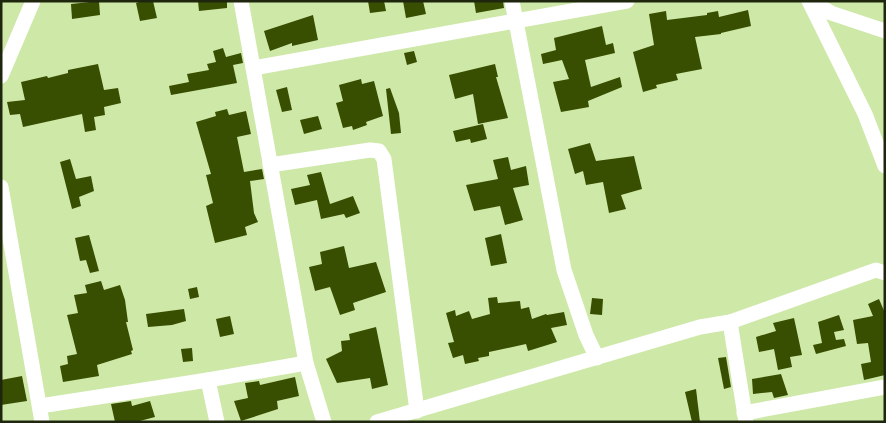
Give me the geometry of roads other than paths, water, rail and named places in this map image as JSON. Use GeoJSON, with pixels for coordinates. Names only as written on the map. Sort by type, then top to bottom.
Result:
{"type":"FeatureCollection","features":[{"type":"Feature","properties":{"kind":"street"},"geometry":{"type":"LineString","coordinates":[[1,76],[33,1]]}},
{"type":"Feature","properties":{"kind":"street"},"geometry":{"type":"LineString","coordinates":[[241,1],[306,363],[324,422]]}},
{"type":"Feature","properties":{"kind":"street"},"geometry":{"type":"LineString","coordinates":[[512,1],[514,21],[564,270],[586,335],[597,358]]}},
{"type":"Feature","properties":{"kind":"street"},"geometry":{"type":"LineString","coordinates":[[253,68],[627,1]]}},
{"type":"Feature","properties":{"kind":"street"},"geometry":{"type":"LineString","coordinates":[[810,1],[836,7],[885,31]]}},
{"type":"Feature","properties":{"kind":"street"},"geometry":{"type":"LineString","coordinates":[[810,1],[865,114],[885,166]]}},
{"type":"Feature","properties":{"kind":"street"},"geometry":{"type":"LineString","coordinates":[[270,165],[370,150],[379,151],[384,160],[417,411]]}},
{"type":"Feature","properties":{"kind":"street"},"geometry":{"type":"LineString","coordinates":[[1,187],[42,422]]}},
{"type":"Feature","properties":{"kind":"street"},"geometry":{"type":"LineString","coordinates":[[377,422],[700,327],[730,322],[876,270],[885,273]]}},
{"type":"Feature","properties":{"kind":"street"},"geometry":{"type":"LineString","coordinates":[[730,322],[745,418],[885,388]]}},
{"type":"Feature","properties":{"kind":"street"},"geometry":{"type":"LineString","coordinates":[[40,406],[306,363]]}},
{"type":"Feature","properties":{"kind":"street"},"geometry":{"type":"LineString","coordinates":[[208,380],[217,422]]}}]}
